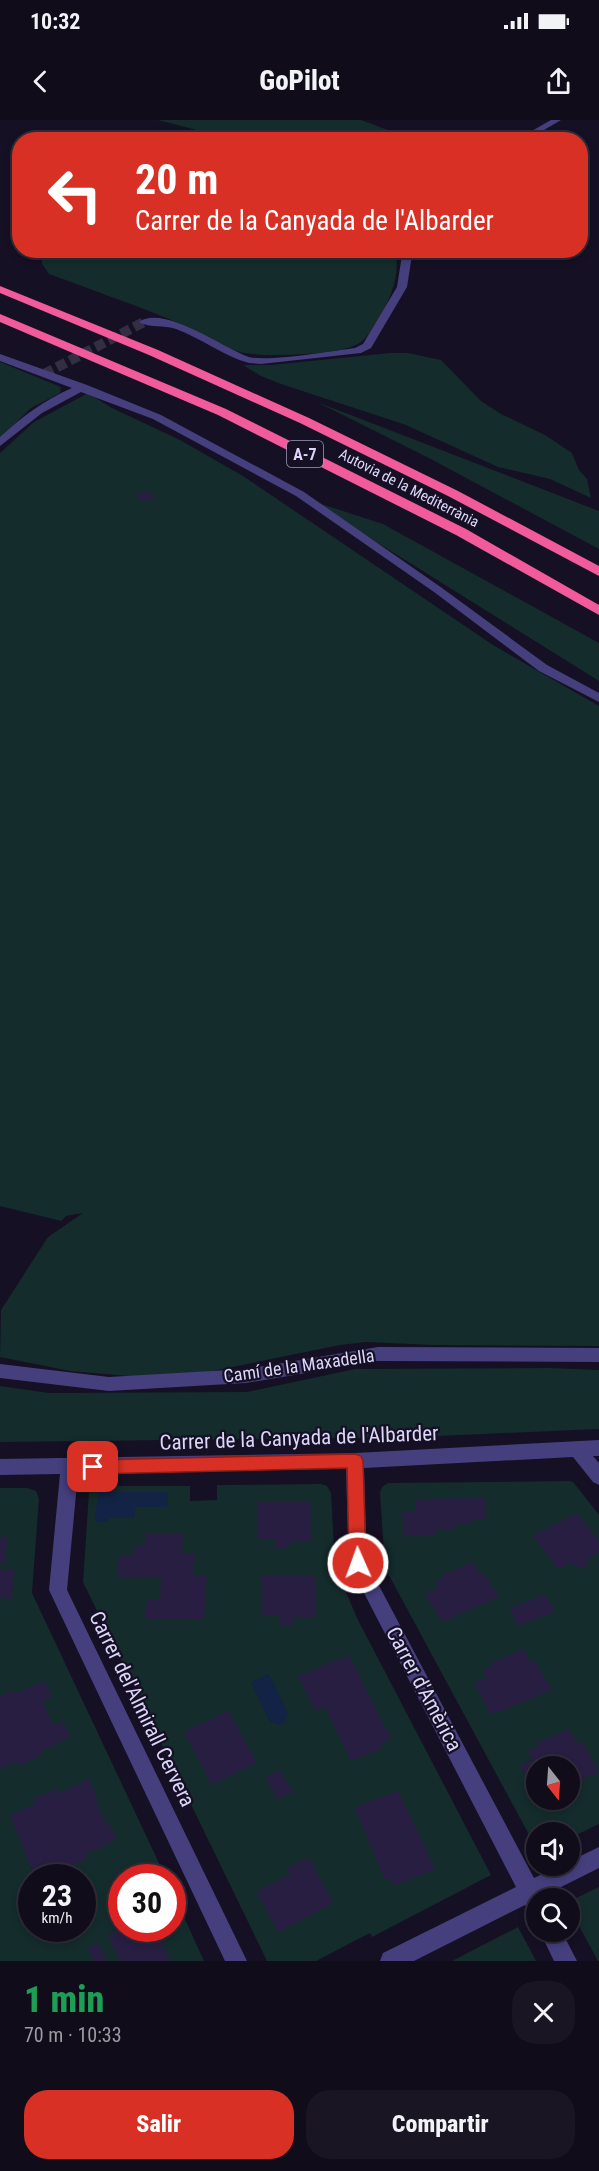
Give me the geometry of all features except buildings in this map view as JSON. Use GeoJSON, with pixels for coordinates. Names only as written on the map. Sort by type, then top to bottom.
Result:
{"type":"FeatureCollection","features":[{"type":"Feature","properties":{"kind":"highway","name":"Autovia de la Mediterrània"},"geometry":{"type":"LineString","coordinates":[[0,289],[255,396],[494,513],[599,572]]}},
{"type":"Feature","properties":{"kind":"highway","name":"Autovia de la Mediterrània"},"geometry":{"type":"LineString","coordinates":[[0,318],[222,412],[461,532],[599,611]]}},
{"type":"Feature","properties":{"kind":"street"},"geometry":{"type":"LineString","coordinates":[[535,132],[557,120]]}},
{"type":"Feature","properties":{"kind":"street"},"geometry":{"type":"LineString","coordinates":[[144,322],[157,320],[179,326],[249,360],[261,361],[357,351],[367,346],[402,287],[407,258]]}},
{"type":"Feature","properties":{"kind":"street"},"geometry":{"type":"LineString","coordinates":[[0,357],[157,417],[300,494],[438,590],[543,668],[599,698]]}},
{"type":"Feature","properties":{"kind":"street"},"geometry":{"type":"LineString","coordinates":[[0,443],[33,411],[60,396],[83,387]]}},
{"type":"Feature","properties":{"kind":"street","name":"Camí de la Maxadella"},"geometry":{"type":"LineString","coordinates":[[0,1371],[109,1384],[246,1376],[378,1354],[599,1355]]}},
{"type":"Feature","properties":{"kind":"street","name":"Carrer de la Canyada de l'Albarder"},"geometry":{"type":"LineString","coordinates":[[0,1467],[355,1461],[599,1448]]}},
{"type":"Feature","properties":{"kind":"street"},"geometry":{"type":"LineString","coordinates":[[577,1449],[599,1477]]}},
{"type":"Feature","properties":{"kind":"street","name":"Carrer d'Amèrica"},"geometry":{"type":"LineString","coordinates":[[355,1461],[358,1563],[528,1888]]}},
{"type":"Feature","properties":{"kind":"street","name":"Carrer del'Almirall Cervera"},"geometry":{"type":"LineString","coordinates":[[70,1467],[58,1590],[236,1961]]}},
{"type":"Feature","properties":{"kind":"street"},"geometry":{"type":"LineString","coordinates":[[549,1888],[599,1857]]}},
{"type":"Feature","properties":{"kind":"street"},"geometry":{"type":"LineString","coordinates":[[391,1961],[526,1901]]}},
{"type":"Feature","properties":{"kind":"street"},"geometry":{"type":"LineString","coordinates":[[556,1942],[566,1961]]}},
{"type":"Feature","properties":{"kind":"green space"},"geometry":{"type":"Polygon","coordinates":[[[158,120],[361,120],[393,132],[204,132],[158,120]]]}},
{"type":"Feature","properties":{"kind":"green space"},"geometry":{"type":"Polygon","coordinates":[[[42,258],[397,259],[396,277],[391,295],[364,339],[358,344],[335,351],[282,355],[251,354],[231,349],[169,319],[49,274],[42,264],[42,258]]]}},
{"type":"Feature","properties":{"kind":"green space"},"geometry":{"type":"Polygon","coordinates":[[[408,353],[441,360],[481,401],[501,414],[545,435],[572,453],[579,470],[587,479],[591,498],[550,479],[498,467],[406,425],[281,384],[243,365],[271,365],[408,353]]]}},
{"type":"Feature","properties":{"kind":"green space"},"geometry":{"type":"Polygon","coordinates":[[[0,362],[61,387],[60,393],[31,408],[0,438],[0,362]]]}},
{"type":"Feature","properties":{"kind":"green space"},"geometry":{"type":"Polygon","coordinates":[[[88,393],[110,407],[180,440],[243,476],[493,645],[599,706],[599,1346],[433,1345],[366,1342],[340,1345],[213,1371],[167,1376],[128,1376],[70,1371],[0,1357],[1,1310],[48,1237],[83,1213],[66,1216],[61,1221],[0,1206],[0,453],[34,422],[88,393]]]}},
{"type":"Feature","properties":{"kind":"green space"},"geometry":{"type":"Polygon","coordinates":[[[317,402],[599,511],[599,549],[427,457],[317,402]]]}},
{"type":"Feature","properties":{"kind":"green space"},"geometry":{"type":"Polygon","coordinates":[[[309,500],[383,524],[599,643],[599,681],[309,500]]]}},
{"type":"Feature","properties":{"kind":"green space"},"geometry":{"type":"Polygon","coordinates":[[[355,1369],[599,1370],[599,1429],[415,1437],[0,1442],[0,1386],[49,1393],[247,1392],[355,1369]]]}},
{"type":"Feature","properties":{"kind":"green space"},"geometry":{"type":"Polygon","coordinates":[[[570,1481],[599,1515],[599,1824],[580,1833],[580,1822],[526,1822],[526,1829],[385,1568],[380,1493],[382,1487],[388,1483],[570,1481]]]}},
{"type":"Feature","properties":{"kind":"green space"},"geometry":{"type":"Polygon","coordinates":[[[321,1484],[327,1486],[331,1493],[335,1567],[358,1620],[491,1875],[372,1937],[370,1933],[316,1961],[267,1961],[83,1582],[89,1492],[92,1488],[100,1486],[190,1486],[190,1501],[217,1500],[217,1485],[321,1484]]]}},
{"type":"Feature","properties":{"kind":"green space"},"geometry":{"type":"Polygon","coordinates":[[[0,1488],[27,1488],[36,1491],[39,1499],[32,1593],[159,1864],[108,1864],[108,1942],[186,1942],[186,1922],[204,1961],[0,1961],[0,1488]]]}},
{"type":"Feature","properties":{"kind":"green space"},"geometry":{"type":"Polygon","coordinates":[[[599,1887],[599,1961],[580,1928],[580,1896],[599,1887]]]}},
{"type":"Feature","properties":{"kind":"green space"},"geometry":{"type":"Polygon","coordinates":[[[518,1927],[536,1961],[452,1961],[518,1927]]]}},
{"type":"Feature","properties":{"kind":"water"},"geometry":{"type":"Polygon","coordinates":[[[98,1492],[168,1492],[167,1507],[135,1507],[135,1518],[109,1518],[108,1522],[95,1522],[98,1492]]]}},
{"type":"Feature","properties":{"kind":"water"},"geometry":{"type":"Polygon","coordinates":[[[269,1674],[288,1714],[284,1723],[280,1725],[270,1722],[251,1682],[269,1674]]]}},
{"type":"Feature","properties":{"kind":"tunnel"},"geometry":{"type":"LineString","coordinates":[[44,374],[144,322]]}},
{"type":"Feature","properties":{"kind":"route"},"geometry":{"type":"LineString","coordinates":[[93,1467],[355,1461],[358,1563]]}}]}
